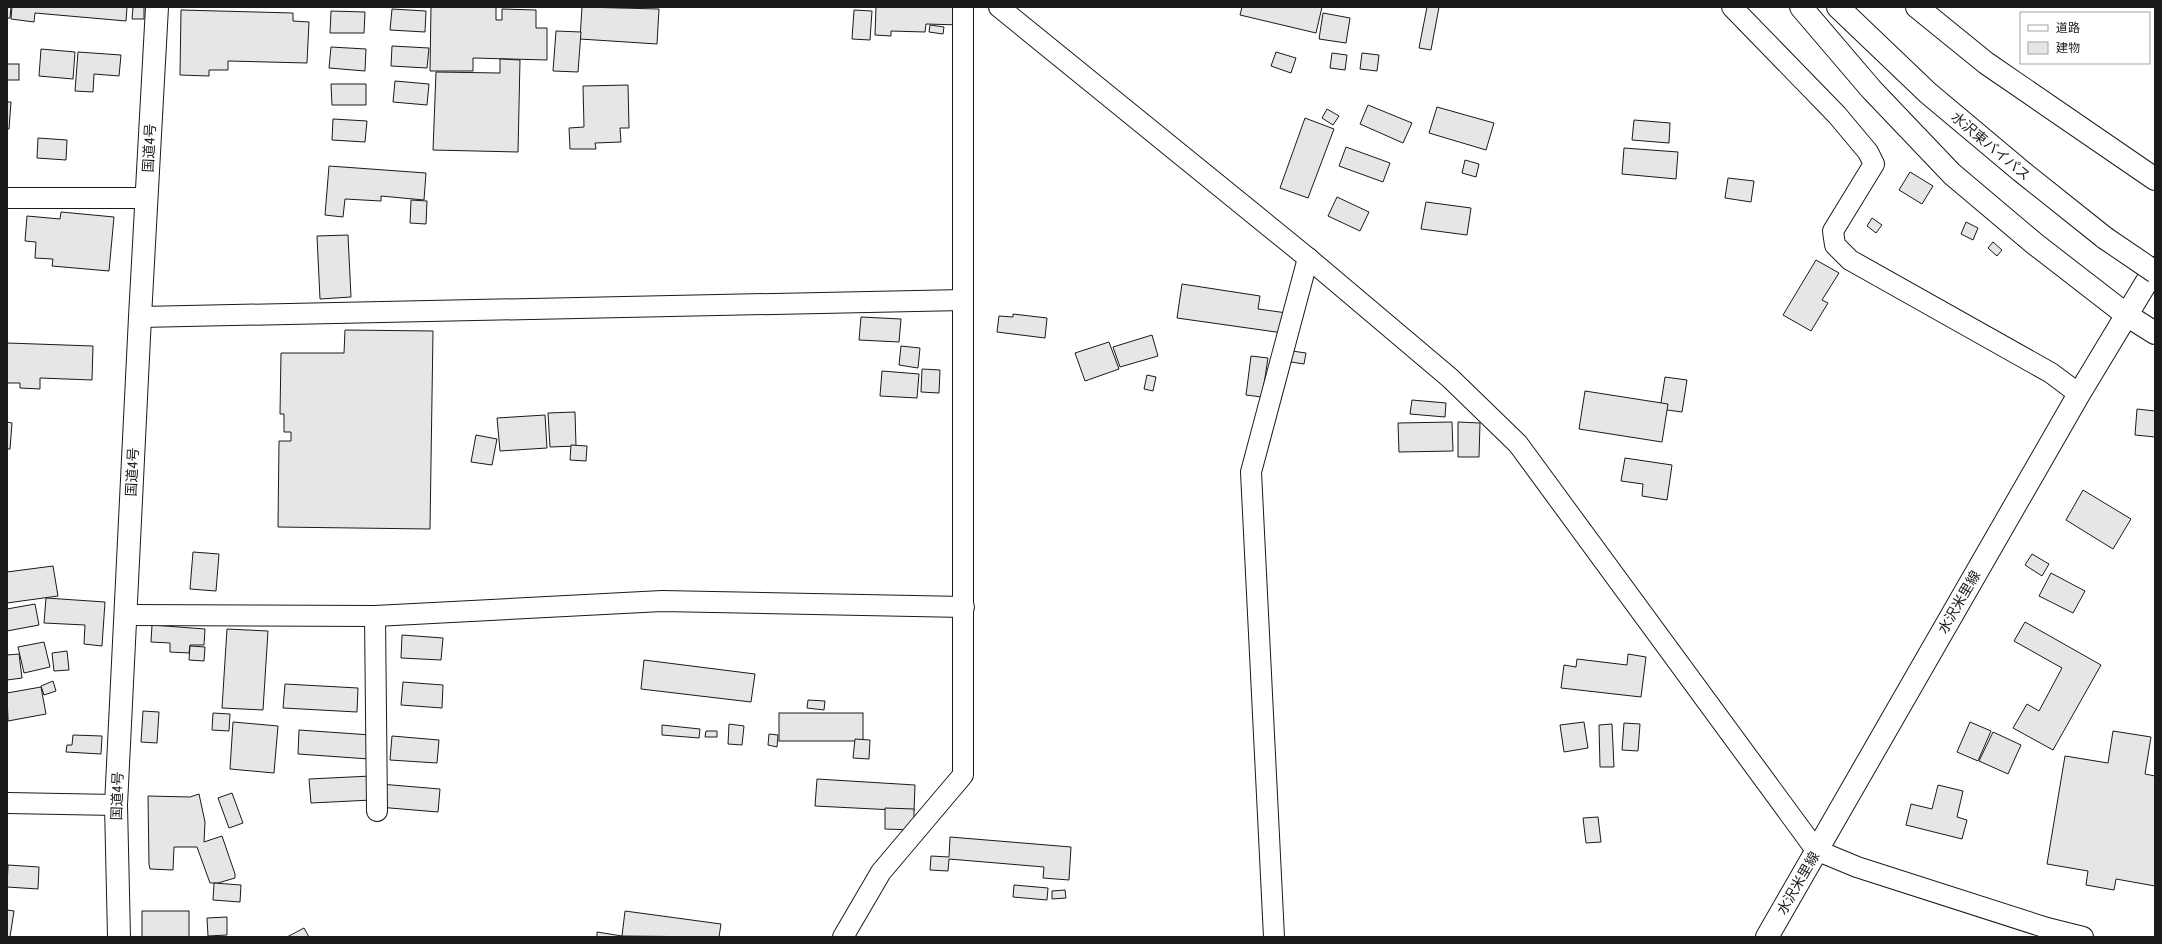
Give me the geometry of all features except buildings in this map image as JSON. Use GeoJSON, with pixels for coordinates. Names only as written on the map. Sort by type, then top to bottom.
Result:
{"type":"FeatureCollection","features":[{"type":"Feature","properties":{"kind":"main road","name":"国道4号"},"geometry":{"type":"LineString","coordinates":[[119,937],[116,805],[157,7]]}},
{"type":"Feature","properties":{"kind":"main road"},"geometry":{"type":"LineString","coordinates":[[1801,7],[1871,89],[1952,174],[2035,244],[2128,316],[2155,333]]}},
{"type":"Feature","properties":{"kind":"main road","name":"水沢東バイパス"},"geometry":{"type":"LineString","coordinates":[[1838,7],[1928,93],[2021,171],[2105,238],[2155,272]]}},
{"type":"Feature","properties":{"kind":"main road"},"geometry":{"type":"LineString","coordinates":[[1917,7],[1986,63],[2155,179]]}},
{"type":"Feature","properties":{"kind":"main road","name":"水沢米里線"},"geometry":{"type":"LineString","coordinates":[[1767,937],[2079,394],[2128,316],[2155,268]]}},
{"type":"Feature","properties":{"kind":"street"},"geometry":{"type":"LineString","coordinates":[[843,937],[881,872],[963,775],[963,7]]}},
{"type":"Feature","properties":{"kind":"street"},"geometry":{"type":"LineString","coordinates":[[999,7],[1308,258],[1450,378],[1518,444],[1816,850],[1857,867],[2047,928],[2083,937]]}},
{"type":"Feature","properties":{"kind":"street"},"geometry":{"type":"LineString","coordinates":[[1732,7],[1837,115],[1868,152],[1874,164],[1833,231],[1835,245],[1850,260],[2051,374],[2079,394]]}},
{"type":"Feature","properties":{"kind":"street"},"geometry":{"type":"LineString","coordinates":[[7,198],[146,198]]}},
{"type":"Feature","properties":{"kind":"street"},"geometry":{"type":"LineString","coordinates":[[1274,937],[1251,472],[1308,258]]}},
{"type":"Feature","properties":{"kind":"street"},"geometry":{"type":"LineString","coordinates":[[140,317],[963,300]]}},
{"type":"Feature","properties":{"kind":"street"},"geometry":{"type":"LineString","coordinates":[[125,615],[375,616],[662,601],[964,607]]}},
{"type":"Feature","properties":{"kind":"street"},"geometry":{"type":"LineString","coordinates":[[375,616],[377,811]]}},
{"type":"Feature","properties":{"kind":"street"},"geometry":{"type":"LineString","coordinates":[[7,804],[116,805]]}}]}
